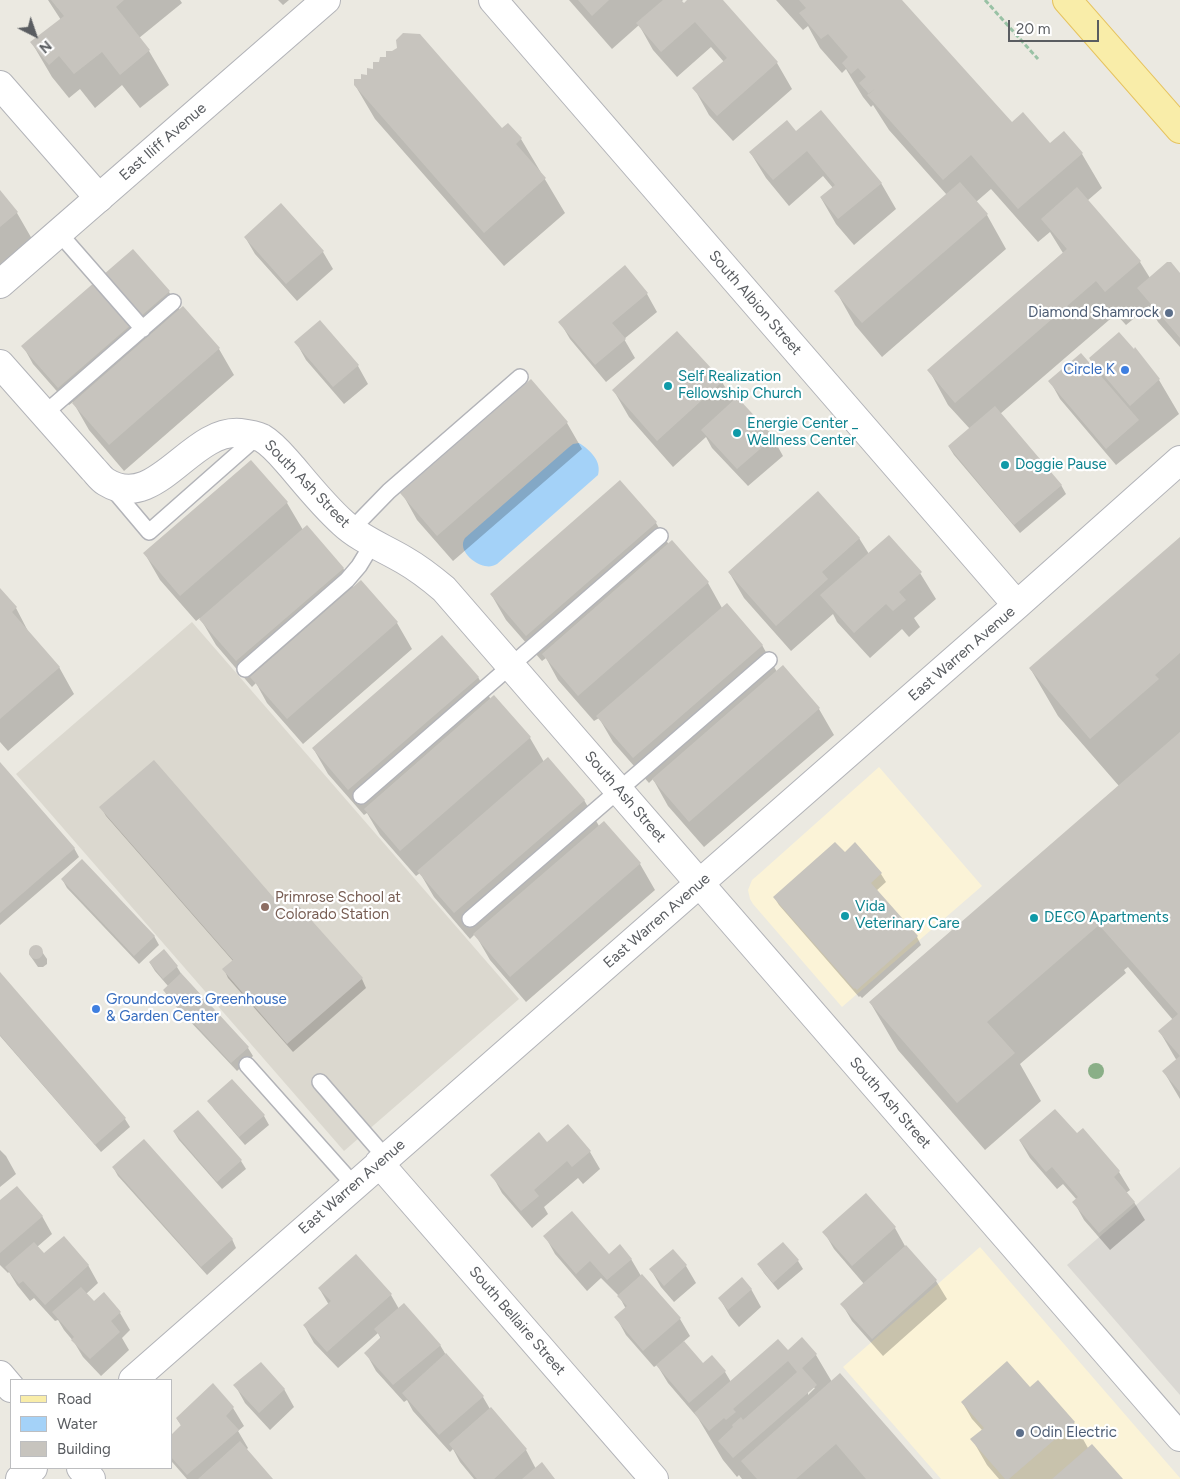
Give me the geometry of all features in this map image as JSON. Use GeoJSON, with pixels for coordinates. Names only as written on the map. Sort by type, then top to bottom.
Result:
{"type":"FeatureCollection","features":[{"type":"Feature","properties":{"kind":"main road"},"geometry":{"type":"LineString","coordinates":[[1067,0],[1180,129]]}},
{"type":"Feature","properties":{"kind":"street","name":"East Iliff Avenue"},"geometry":{"type":"LineString","coordinates":[[0,284],[326,0]]}},
{"type":"Feature","properties":{"kind":"street","name":"South Albion Street"},"geometry":{"type":"LineString","coordinates":[[493,0],[1017,605]]}},
{"type":"Feature","properties":{"kind":"street"},"geometry":{"type":"LineString","coordinates":[[0,85],[99,198]]}},
{"type":"Feature","properties":{"kind":"street"},"geometry":{"type":"LineString","coordinates":[[0,364],[106,482]]}},
{"type":"Feature","properties":{"kind":"street","name":"South Ash Street"},"geometry":{"type":"LineString","coordinates":[[106,482],[124,488],[137,489],[161,477],[201,445],[216,437],[237,433],[258,436],[277,451],[328,509],[362,536],[406,561],[444,589],[1180,1437]]}},
{"type":"Feature","properties":{"kind":"street","name":"East Warren Avenue"},"geometry":{"type":"LineString","coordinates":[[133,1379],[700,884],[1180,460]]}},
{"type":"Feature","properties":{"kind":"street","name":"South Bellaire Street"},"geometry":{"type":"LineString","coordinates":[[383,1160],[654,1479]]}},
{"type":"Feature","properties":{"kind":"street"},"geometry":{"type":"LineString","coordinates":[[0,1375],[10,1387]]}},
{"type":"Feature","properties":{"kind":"street"},"geometry":{"type":"LineString","coordinates":[[20,1479],[32,1469]]}},
{"type":"Feature","properties":{"kind":"street"},"geometry":{"type":"LineString","coordinates":[[82,1469],[91,1479]]}},
{"type":"Feature","properties":{"kind":"lane"},"geometry":{"type":"LineString","coordinates":[[59,233],[142,329]]}},
{"type":"Feature","properties":{"kind":"lane"},"geometry":{"type":"LineString","coordinates":[[44,414],[173,302]]}},
{"type":"Feature","properties":{"kind":"lane"},"geometry":{"type":"LineString","coordinates":[[245,669],[347,580],[359,566],[362,536],[389,491],[520,377]]}},
{"type":"Feature","properties":{"kind":"lane"},"geometry":{"type":"LineString","coordinates":[[106,482],[149,532],[258,436]]}},
{"type":"Feature","properties":{"kind":"lane"},"geometry":{"type":"LineString","coordinates":[[361,796],[660,536]]}},
{"type":"Feature","properties":{"kind":"lane"},"geometry":{"type":"LineString","coordinates":[[470,919],[769,660]]}},
{"type":"Feature","properties":{"kind":"lane"},"geometry":{"type":"LineString","coordinates":[[247,1065],[354,1185]]}},
{"type":"Feature","properties":{"kind":"lane"},"geometry":{"type":"LineString","coordinates":[[320,1082],[383,1160]]}},
{"type":"Feature","properties":{"kind":"path"},"geometry":{"type":"LineString","coordinates":[[985,0],[1038,59]]}},
{"type":"Feature","properties":{"kind":"shaded area"},"geometry":{"type":"Polygon","coordinates":[[[192,622],[519,999],[344,1151],[16,774],[192,622]]]}},
{"type":"Feature","properties":{"kind":"shaded area"},"geometry":{"type":"Polygon","coordinates":[[[879,767],[982,886],[842,1007],[753,904],[748,890],[752,880],[879,767]]]}},
{"type":"Feature","properties":{"kind":"shaded area"},"geometry":{"type":"Polygon","coordinates":[[[1180,1167],[1180,1395],[1067,1265],[1180,1167]]]}},
{"type":"Feature","properties":{"kind":"shaded area"},"geometry":{"type":"Polygon","coordinates":[[[980,1247],[1180,1479],[941,1479],[843,1367],[980,1247]]]}},
{"type":"Feature","properties":{"kind":"water"},"geometry":{"type":"Polygon","coordinates":[[[579,443],[597,461],[598,475],[497,564],[491,566],[481,565],[468,556],[463,547],[465,538],[568,448],[573,444],[579,443]]]}},
{"type":"Feature","properties":{"kind":"building"},"geometry":{"type":"Polygon","coordinates":[[[51,0],[124,0],[116,7],[150,50],[120,75],[102,52],[74,74],[59,56],[49,65],[30,42],[64,16],[51,0]]]}},
{"type":"Feature","properties":{"kind":"building"},"geometry":{"type":"Polygon","coordinates":[[[578,0],[609,0],[592,16],[578,0]]]}},
{"type":"Feature","properties":{"kind":"building"},"geometry":{"type":"Polygon","coordinates":[[[663,0],[681,0],[684,3],[687,0],[723,0],[778,62],[717,116],[692,88],[727,58],[695,22],[661,52],[636,23],[663,0]]]}},
{"type":"Feature","properties":{"kind":"building"},"geometry":{"type":"Polygon","coordinates":[[[799,0],[902,0],[1012,122],[1023,112],[1050,143],[1064,131],[1083,153],[1018,209],[971,155],[943,180],[867,95],[869,94],[859,83],[866,77],[858,68],[851,74],[842,63],[848,57],[828,34],[821,39],[799,13],[806,8],[799,0]]]}},
{"type":"Feature","properties":{"kind":"building"},"geometry":{"type":"Polygon","coordinates":[[[403,33],[420,34],[502,128],[508,123],[522,138],[516,144],[546,178],[484,233],[354,85],[354,79],[361,79],[361,74],[367,75],[367,68],[373,69],[373,62],[379,62],[380,57],[386,57],[386,51],[392,51],[397,48],[396,40],[403,33]]]}},
{"type":"Feature","properties":{"kind":"building"},"geometry":{"type":"Polygon","coordinates":[[[821,110],[882,183],[838,219],[820,197],[835,185],[807,151],[773,180],[749,152],[787,120],[796,131],[821,110]]]}},
{"type":"Feature","properties":{"kind":"building"},"geometry":{"type":"Polygon","coordinates":[[[960,182],[988,214],[862,323],[834,291],[960,182]]]}},
{"type":"Feature","properties":{"kind":"building"},"geometry":{"type":"Polygon","coordinates":[[[1077,187],[1141,261],[1105,292],[1096,281],[955,403],[927,370],[1067,249],[1041,219],[1077,187]]]}},
{"type":"Feature","properties":{"kind":"building"},"geometry":{"type":"Polygon","coordinates":[[[0,190],[18,212],[0,227],[0,190]]]}},
{"type":"Feature","properties":{"kind":"building"},"geometry":{"type":"Polygon","coordinates":[[[281,203],[324,251],[286,284],[244,237],[281,203]]]}},
{"type":"Feature","properties":{"kind":"building"},"geometry":{"type":"Polygon","coordinates":[[[133,249],[170,291],[58,388],[21,346],[133,249]]]}},
{"type":"Feature","properties":{"kind":"building","name":"Diamond Shamrock"},"geometry":{"type":"Polygon","coordinates":[[[1167,262],[1171,262],[1180,273],[1180,338],[1137,288],[1167,262]]]}},
{"type":"Feature","properties":{"kind":"building"},"geometry":{"type":"Polygon","coordinates":[[[625,265],[648,293],[612,323],[626,339],[595,365],[558,322],[625,265]]]}},
{"type":"Feature","properties":{"kind":"building"},"geometry":{"type":"Polygon","coordinates":[[[183,306],[220,348],[109,445],[72,403],[183,306]]]}},
{"type":"Feature","properties":{"kind":"building"},"geometry":{"type":"Polygon","coordinates":[[[320,320],[359,365],[333,387],[294,342],[320,320]]]}},
{"type":"Feature","properties":{"kind":"building","name":"Self Realization Fellowship Church"},"geometry":{"type":"Polygon","coordinates":[[[677,331],[723,381],[657,441],[612,390],[677,331]]]}},
{"type":"Feature","properties":{"kind":"building","name":"Circle K"},"geometry":{"type":"Polygon","coordinates":[[[1119,332],[1134,349],[1135,347],[1160,379],[1130,406],[1089,358],[1119,332]]]}},
{"type":"Feature","properties":{"kind":"building"},"geometry":{"type":"Polygon","coordinates":[[[1081,353],[1139,420],[1106,449],[1048,381],[1081,353]]]}},
{"type":"Feature","properties":{"kind":"building"},"geometry":{"type":"Polygon","coordinates":[[[531,379],[568,422],[437,536],[400,493],[531,379]]]}},
{"type":"Feature","properties":{"kind":"building","name":"Energie Center _ Wellness Center"},"geometry":{"type":"Polygon","coordinates":[[[737,397],[774,437],[737,469],[701,430],[737,397]]]}},
{"type":"Feature","properties":{"kind":"building","name":"Doggie Pause"},"geometry":{"type":"Polygon","coordinates":[[[995,406],[1062,485],[1014,525],[948,446],[995,406]]]}},
{"type":"Feature","properties":{"kind":"building"},"geometry":{"type":"Polygon","coordinates":[[[251,460],[288,502],[180,596],[143,553],[251,460]]]}},
{"type":"Feature","properties":{"kind":"building"},"geometry":{"type":"Polygon","coordinates":[[[620,480],[657,522],[526,636],[490,594],[620,480]]]}},
{"type":"Feature","properties":{"kind":"building"},"geometry":{"type":"Polygon","coordinates":[[[818,491],[860,538],[822,572],[828,579],[776,626],[728,572],[818,491]]]}},
{"type":"Feature","properties":{"kind":"building"},"geometry":{"type":"Polygon","coordinates":[[[307,525],[344,568],[236,661],[199,619],[307,525]]]}},
{"type":"Feature","properties":{"kind":"building"},"geometry":{"type":"Polygon","coordinates":[[[889,535],[922,572],[899,592],[906,600],[893,611],[886,604],[854,633],[820,595],[889,535]]]}},
{"type":"Feature","properties":{"kind":"building"},"geometry":{"type":"Polygon","coordinates":[[[1180,537],[1180,653],[1155,675],[1159,679],[1090,739],[1029,668],[1180,537]]]}},
{"type":"Feature","properties":{"kind":"building"},"geometry":{"type":"Polygon","coordinates":[[[672,540],[709,582],[578,696],[542,654],[672,540]]]}},
{"type":"Feature","properties":{"kind":"building"},"geometry":{"type":"Polygon","coordinates":[[[361,580],[398,622],[287,719],[250,677],[361,580]]]}},
{"type":"Feature","properties":{"kind":"building"},"geometry":{"type":"Polygon","coordinates":[[[0,588],[17,607],[12,612],[60,667],[0,719],[0,588]]]}},
{"type":"Feature","properties":{"kind":"building"},"geometry":{"type":"Polygon","coordinates":[[[727,603],[763,645],[633,758],[596,716],[727,603]]]}},
{"type":"Feature","properties":{"kind":"building"},"geometry":{"type":"Polygon","coordinates":[[[442,635],[479,677],[348,790],[312,748],[442,635]]]}},
{"type":"Feature","properties":{"kind":"building"},"geometry":{"type":"Polygon","coordinates":[[[783,665],[820,708],[689,822],[652,779],[783,665]]]}},
{"type":"Feature","properties":{"kind":"building"},"geometry":{"type":"Polygon","coordinates":[[[494,695],[531,737],[400,851],[364,809],[494,695]]]}},
{"type":"Feature","properties":{"kind":"building","name":"DECO Apartments"},"geometry":{"type":"Polygon","coordinates":[[[1180,732],[1180,1056],[1158,1031],[1178,1014],[1099,925],[987,1022],[1015,1053],[957,1103],[869,1002],[1180,732]]]}},
{"type":"Feature","properties":{"kind":"building"},"geometry":{"type":"Polygon","coordinates":[[[548,757],[585,800],[454,913],[417,871],[548,757]]]}},
{"type":"Feature","properties":{"kind":"building"},"geometry":{"type":"Polygon","coordinates":[[[154,760],[287,913],[297,904],[363,978],[287,1044],[222,969],[233,960],[99,807],[154,760]]]}},
{"type":"Feature","properties":{"kind":"building"},"geometry":{"type":"Polygon","coordinates":[[[0,762],[75,848],[0,913],[0,762]]]}},
{"type":"Feature","properties":{"kind":"building"},"geometry":{"type":"Polygon","coordinates":[[[604,821],[641,863],[510,977],[473,934],[604,821]]]}},
{"type":"Feature","properties":{"kind":"building","name":"Vida Veterinary Care"},"geometry":{"type":"Polygon","coordinates":[[[835,842],[845,852],[855,842],[882,873],[871,883],[918,936],[857,990],[854,989],[773,897],[835,842]]]}},
{"type":"Feature","properties":{"kind":"building"},"geometry":{"type":"Polygon","coordinates":[[[82,859],[155,936],[134,956],[61,879],[82,859]]]}},
{"type":"Feature","properties":{"kind":"building"},"geometry":{"type":"Polygon","coordinates":[[[33,945],[39,945],[43,952],[39,959],[33,959],[29,955],[29,949],[33,945]]]}},
{"type":"Feature","properties":{"kind":"building"},"geometry":{"type":"Polygon","coordinates":[[[164,949],[178,966],[163,979],[149,962],[164,949]]]}},
{"type":"Feature","properties":{"kind":"building"},"geometry":{"type":"Polygon","coordinates":[[[0,972],[126,1118],[95,1145],[0,1035],[0,972]]]}},
{"type":"Feature","properties":{"kind":"building"},"geometry":{"type":"Polygon","coordinates":[[[181,973],[249,1047],[231,1063],[163,990],[181,973]]]}},
{"type":"Feature","properties":{"kind":"building"},"geometry":{"type":"Polygon","coordinates":[[[1180,1056],[1180,1092],[1162,1071],[1180,1056]]]}},
{"type":"Feature","properties":{"kind":"building"},"geometry":{"type":"Polygon","coordinates":[[[232,1079],[265,1115],[239,1137],[207,1101],[232,1079]]]}},
{"type":"Feature","properties":{"kind":"building"},"geometry":{"type":"Polygon","coordinates":[[[1055,1109],[1077,1133],[1083,1128],[1120,1171],[1114,1177],[1135,1202],[1099,1233],[1072,1202],[1078,1197],[1052,1167],[1046,1172],[1019,1140],[1055,1109]]]}},
{"type":"Feature","properties":{"kind":"building"},"geometry":{"type":"Polygon","coordinates":[[[198,1110],[242,1160],[217,1182],[173,1131],[198,1110]]]}},
{"type":"Feature","properties":{"kind":"building"},"geometry":{"type":"Polygon","coordinates":[[[568,1124],[591,1151],[572,1167],[567,1161],[534,1190],[539,1196],[521,1211],[490,1175],[539,1132],[547,1142],[568,1124]]]}},
{"type":"Feature","properties":{"kind":"building"},"geometry":{"type":"Polygon","coordinates":[[[144,1139],[233,1239],[201,1267],[112,1167],[144,1139]]]}},
{"type":"Feature","properties":{"kind":"building"},"geometry":{"type":"Polygon","coordinates":[[[17,1186],[43,1216],[0,1253],[0,1200],[17,1186]]]}},
{"type":"Feature","properties":{"kind":"building"},"geometry":{"type":"Polygon","coordinates":[[[866,1193],[896,1227],[852,1266],[822,1232],[866,1193]]]}},
{"type":"Feature","properties":{"kind":"building"},"geometry":{"type":"Polygon","coordinates":[[[572,1211],[609,1254],[620,1244],[632,1259],[607,1280],[590,1261],[576,1274],[543,1236],[572,1211]]]}},
{"type":"Feature","properties":{"kind":"building"},"geometry":{"type":"Polygon","coordinates":[[[64,1236],[89,1265],[45,1305],[23,1281],[19,1284],[5,1267],[34,1242],[44,1253],[64,1236]]]}},
{"type":"Feature","properties":{"kind":"building"},"geometry":{"type":"Polygon","coordinates":[[[783,1242],[799,1260],[773,1283],[757,1264],[783,1242]]]}},
{"type":"Feature","properties":{"kind":"building"},"geometry":{"type":"Polygon","coordinates":[[[906,1245],[937,1280],[872,1339],[840,1304],[906,1245]]]}},
{"type":"Feature","properties":{"kind":"building"},"geometry":{"type":"Polygon","coordinates":[[[673,1249],[687,1265],[664,1286],[649,1269],[673,1249]]]}},
{"type":"Feature","properties":{"kind":"building"},"geometry":{"type":"Polygon","coordinates":[[[356,1254],[392,1294],[327,1352],[303,1325],[331,1301],[318,1288],[356,1254]]]}},
{"type":"Feature","properties":{"kind":"building"},"geometry":{"type":"Polygon","coordinates":[[[642,1274],[681,1318],[643,1351],[614,1317],[627,1306],[617,1296],[642,1274]]]}},
{"type":"Feature","properties":{"kind":"building"},"geometry":{"type":"Polygon","coordinates":[[[742,1277],[752,1289],[728,1310],[718,1298],[742,1277]]]}},
{"type":"Feature","properties":{"kind":"building"},"geometry":{"type":"Polygon","coordinates":[[[81,1287],[94,1301],[104,1292],[121,1312],[111,1321],[120,1332],[90,1359],[71,1340],[74,1337],[52,1312],[81,1287]]]}},
{"type":"Feature","properties":{"kind":"building"},"geometry":{"type":"Polygon","coordinates":[[[404,1303],[441,1345],[393,1385],[364,1353],[381,1337],[374,1329],[404,1303]]]}},
{"type":"Feature","properties":{"kind":"building"},"geometry":{"type":"Polygon","coordinates":[[[802,1337],[817,1354],[802,1368],[817,1385],[733,1458],[718,1441],[741,1417],[743,1420],[797,1372],[788,1361],[733,1409],[736,1412],[726,1420],[724,1418],[709,1431],[694,1413],[778,1339],[788,1350],[802,1337]]]}},
{"type":"Feature","properties":{"kind":"building"},"geometry":{"type":"Polygon","coordinates":[[[684,1341],[703,1363],[712,1355],[726,1371],[689,1403],[656,1365],[684,1341]]]}},
{"type":"Feature","properties":{"kind":"building"},"geometry":{"type":"Polygon","coordinates":[[[446,1353],[484,1396],[439,1435],[402,1393],[446,1353]]]}},
{"type":"Feature","properties":{"kind":"building","name":"Odin Electric"},"geometry":{"type":"Polygon","coordinates":[[[1007,1361],[1030,1387],[1038,1380],[1075,1422],[1009,1479],[1005,1479],[970,1439],[984,1428],[961,1402],[1007,1361]]]}},
{"type":"Feature","properties":{"kind":"building"},"geometry":{"type":"Polygon","coordinates":[[[261,1362],[285,1389],[259,1413],[233,1385],[261,1362]]]}},
{"type":"Feature","properties":{"kind":"building"},"geometry":{"type":"Polygon","coordinates":[[[840,1373],[933,1479],[866,1479],[836,1444],[796,1479],[757,1479],[741,1461],[840,1373]]]}},
{"type":"Feature","properties":{"kind":"building"},"geometry":{"type":"Polygon","coordinates":[[[213,1383],[234,1407],[226,1416],[239,1430],[187,1475],[172,1458],[172,1434],[181,1425],[176,1418],[213,1383]]]}},
{"type":"Feature","properties":{"kind":"building"},"geometry":{"type":"Polygon","coordinates":[[[491,1407],[527,1449],[494,1479],[477,1479],[449,1444],[491,1407]]]}},
{"type":"Feature","properties":{"kind":"building"},"geometry":{"type":"Polygon","coordinates":[[[240,1441],[273,1479],[198,1479],[240,1441]]]}},
{"type":"Feature","properties":{"kind":"building"},"geometry":{"type":"Polygon","coordinates":[[[1092,1444],[1123,1479],[1052,1479],[1092,1444]]]}},
{"type":"Feature","properties":{"kind":"building"},"geometry":{"type":"Polygon","coordinates":[[[542,1462],[555,1479],[522,1479],[542,1462]]]}},
{"type":"Feature","properties":{"kind":"place","name":"Diamond Shamrock"},"geometry":{"type":"Point","coordinates":[1169,313]}},
{"type":"Feature","properties":{"kind":"place","name":"Circle K"},"geometry":{"type":"Point","coordinates":[1125,370]}},
{"type":"Feature","properties":{"kind":"place","name":"Self Realization Fellowship Church"},"geometry":{"type":"Point","coordinates":[668,386]}},
{"type":"Feature","properties":{"kind":"place","name":"Energie Center _ Wellness Center"},"geometry":{"type":"Point","coordinates":[737,433]}},
{"type":"Feature","properties":{"kind":"place","name":"Doggie Pause"},"geometry":{"type":"Point","coordinates":[1005,465]}},
{"type":"Feature","properties":{"kind":"place","name":"Primrose School at Colorado Station"},"geometry":{"type":"Point","coordinates":[265,907]}},
{"type":"Feature","properties":{"kind":"place","name":"Vida Veterinary Care"},"geometry":{"type":"Point","coordinates":[845,916]}},
{"type":"Feature","properties":{"kind":"place","name":"DECO Apartments"},"geometry":{"type":"Point","coordinates":[1034,918]}},
{"type":"Feature","properties":{"kind":"place","name":"Groundcovers Greenhouse & Garden Center"},"geometry":{"type":"Point","coordinates":[96,1009]}},
{"type":"Feature","properties":{"kind":"place","name":"Odin Electric"},"geometry":{"type":"Point","coordinates":[1020,1433]}}]}
